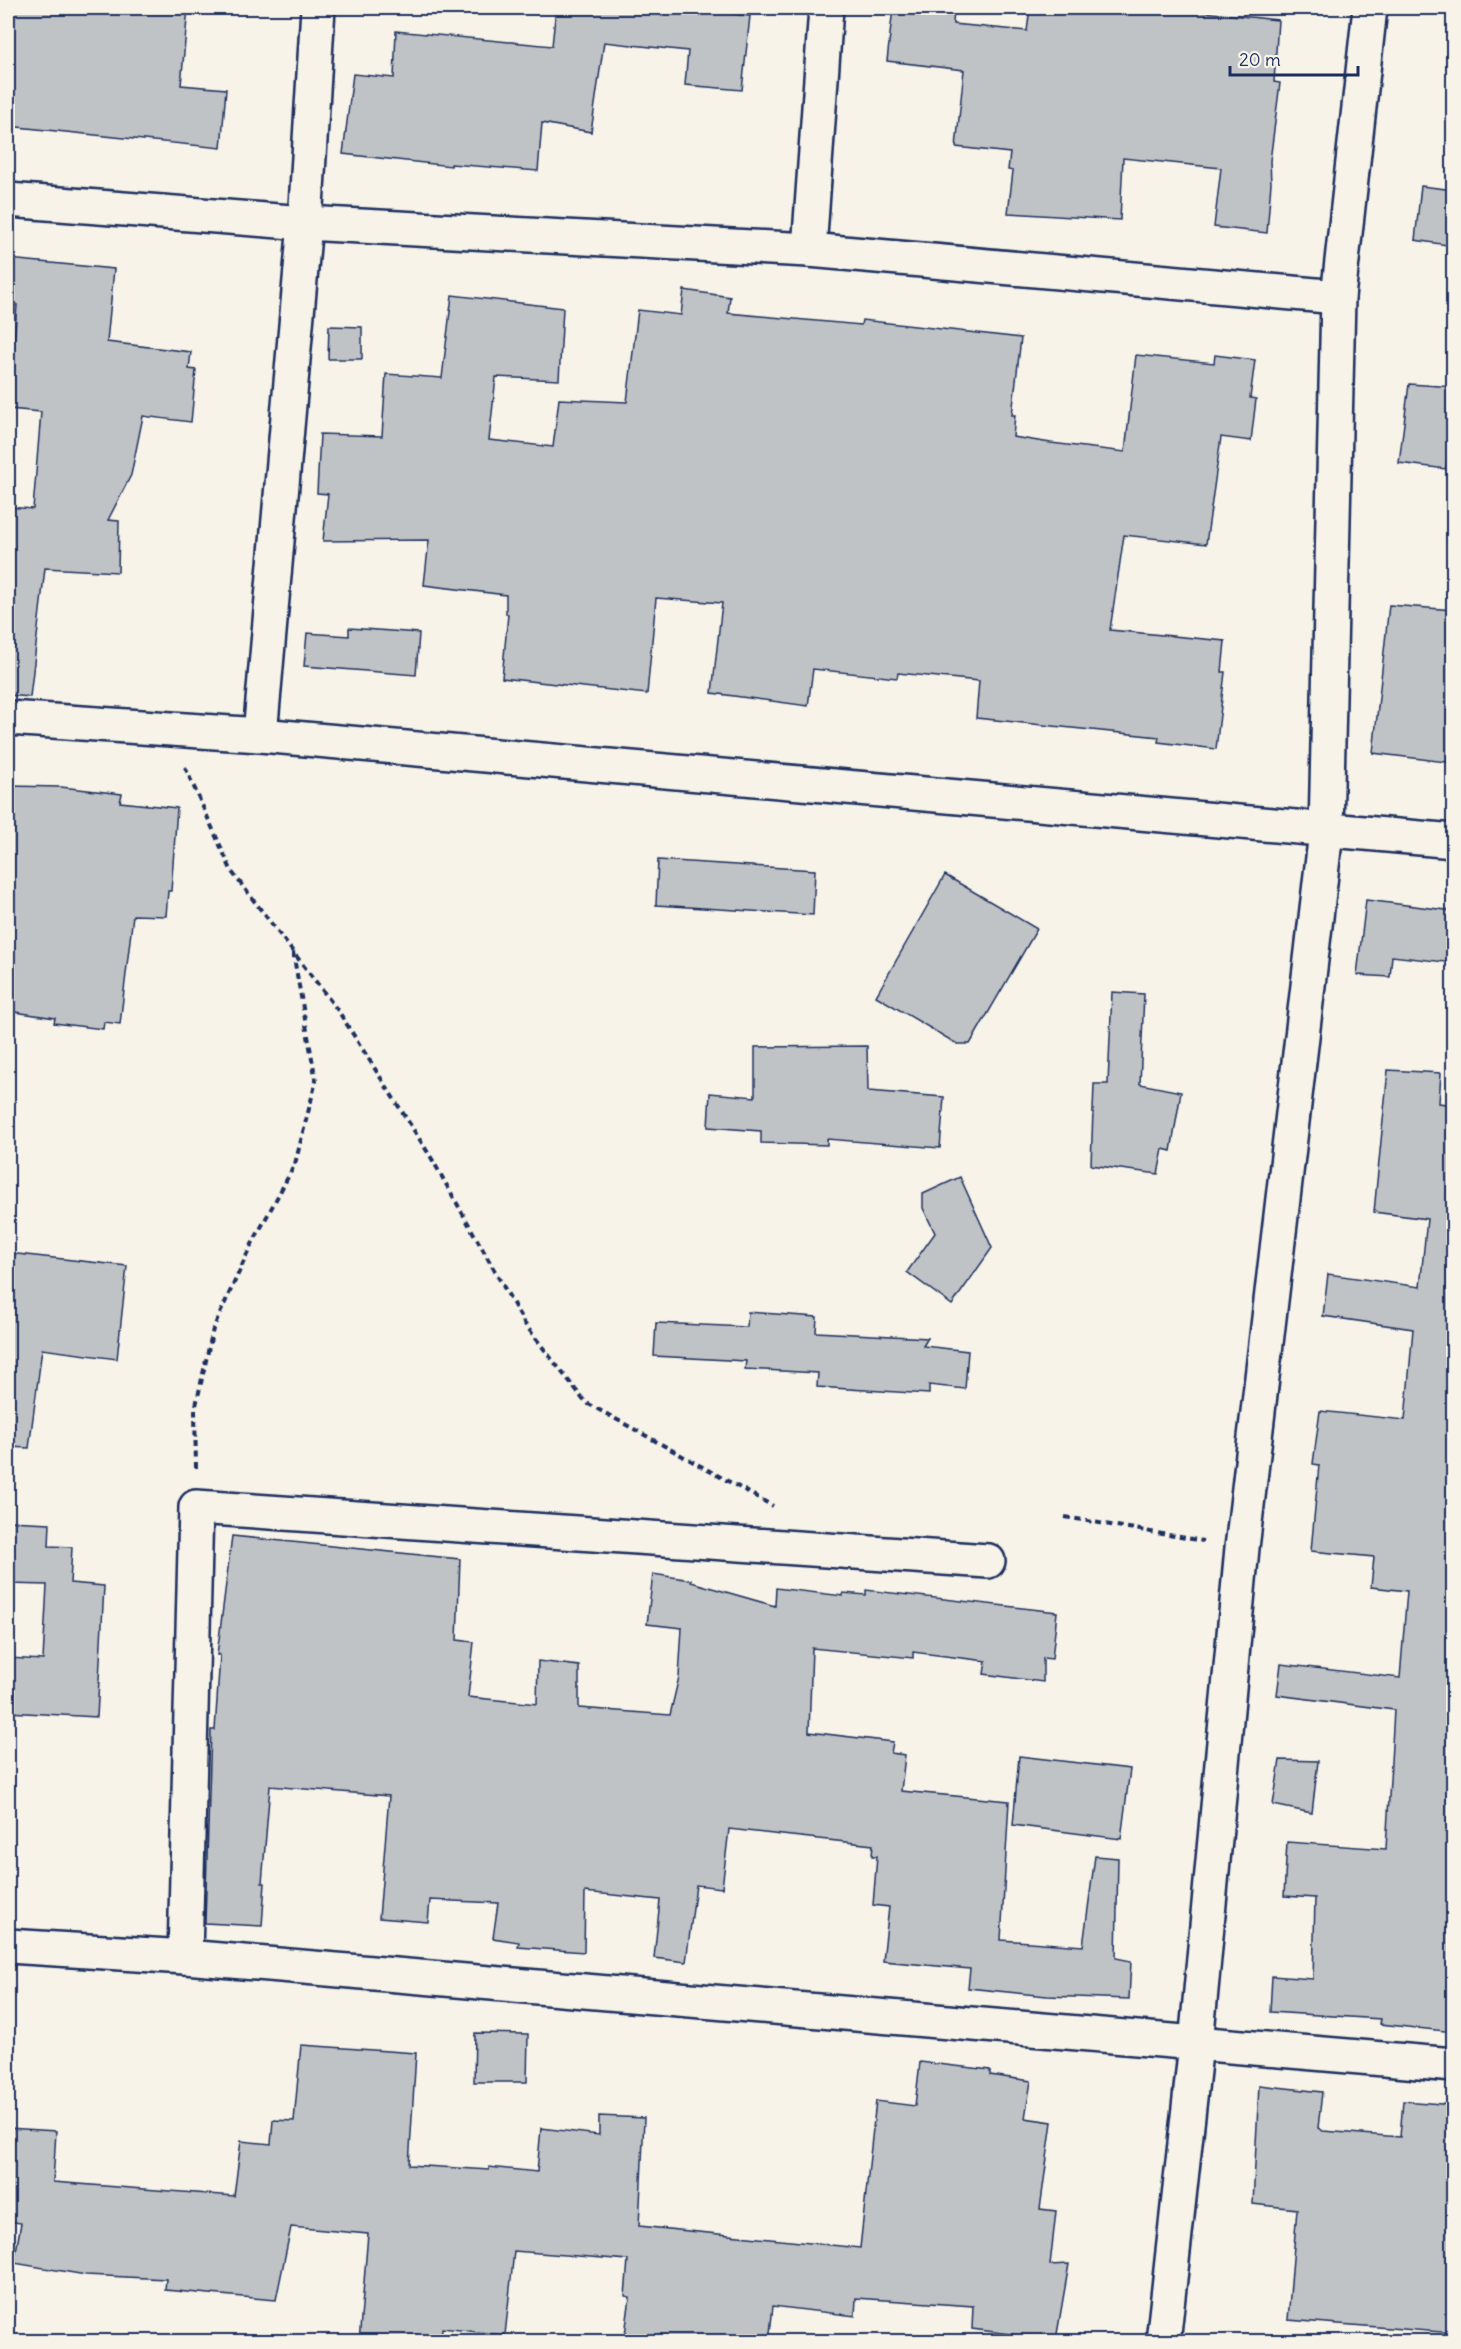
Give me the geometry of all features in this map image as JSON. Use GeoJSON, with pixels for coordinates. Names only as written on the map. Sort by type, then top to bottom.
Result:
{"type":"FeatureCollection","features":[{"type":"Feature","properties":{"kind":"street"},"geometry":{"type":"LineString","coordinates":[[260,735],[306,223],[318,8]]}},
{"type":"Feature","properties":{"kind":"street"},"geometry":{"type":"LineString","coordinates":[[809,250],[826,8]]}},
{"type":"Feature","properties":{"kind":"street"},"geometry":{"type":"LineString","coordinates":[[1163,2342],[1196,2044],[1242,1548],[1326,832],[1338,297],[1370,8]]}},
{"type":"Feature","properties":{"kind":"street"},"geometry":{"type":"LineString","coordinates":[[8,200],[306,223],[809,250],[1338,297]]}},
{"type":"Feature","properties":{"kind":"street"},"geometry":{"type":"LineString","coordinates":[[8,718],[260,735],[1326,832],[1454,841]]}},
{"type":"Feature","properties":{"kind":"street"},"geometry":{"type":"LineString","coordinates":[[184,1957],[196,1507],[988,1561]]}},
{"type":"Feature","properties":{"kind":"street"},"geometry":{"type":"LineString","coordinates":[[8,1946],[184,1957],[1454,2065]]}},
{"type":"Feature","properties":{"kind":"path"},"geometry":{"type":"LineString","coordinates":[[167,729],[232,872],[339,1012],[432,1159],[524,1323],[585,1402],[778,1509]]}},
{"type":"Feature","properties":{"kind":"path"},"geometry":{"type":"LineString","coordinates":[[196,1507],[195,1410],[213,1329],[250,1248],[295,1164],[316,1081],[293,952]]}},
{"type":"Feature","properties":{"kind":"path"},"geometry":{"type":"LineString","coordinates":[[1065,1517],[1242,1548]]}},
{"type":"Feature","properties":{"kind":"building"},"geometry":{"type":"Polygon","coordinates":[[[8,8],[188,8],[181,85],[226,89],[221,148],[8,126],[8,8]]]}},
{"type":"Feature","properties":{"kind":"building"},"geometry":{"type":"Polygon","coordinates":[[[556,8],[675,8],[750,16],[742,90],[685,85],[688,51],[604,42],[591,132],[542,123],[538,171],[451,164],[451,166],[343,154],[353,74],[394,78],[396,31],[552,46],[556,8]]]}},
{"type":"Feature","properties":{"kind":"building"},"geometry":{"type":"Polygon","coordinates":[[[893,8],[954,8],[953,24],[1027,31],[1030,8],[1165,8],[1278,20],[1274,82],[1280,83],[1270,161],[1271,183],[1267,233],[1214,227],[1221,168],[1123,158],[1120,220],[1008,213],[1013,171],[1008,170],[1010,153],[956,147],[964,70],[887,61],[893,8]]]}},
{"type":"Feature","properties":{"kind":"building"},"geometry":{"type":"Polygon","coordinates":[[[1421,186],[1454,190],[1447,245],[1415,240],[1421,186]]]}},
{"type":"Feature","properties":{"kind":"building"},"geometry":{"type":"Polygon","coordinates":[[[8,259],[114,269],[107,342],[191,352],[189,369],[196,370],[191,422],[143,416],[131,475],[108,520],[119,521],[118,572],[45,568],[30,697],[8,695],[8,507],[33,509],[41,412],[9,409],[17,305],[8,304],[8,259]]]}},
{"type":"Feature","properties":{"kind":"building"},"geometry":{"type":"Polygon","coordinates":[[[684,290],[730,297],[728,313],[861,325],[862,320],[1021,338],[1012,415],[1015,415],[1013,437],[1051,443],[1125,452],[1136,355],[1214,363],[1215,355],[1255,360],[1250,398],[1256,399],[1251,441],[1221,437],[1206,544],[1124,535],[1110,630],[1225,641],[1222,672],[1225,672],[1216,749],[1158,742],[1159,737],[976,718],[979,681],[898,673],[897,678],[813,669],[808,706],[712,693],[722,603],[656,598],[647,694],[502,678],[508,614],[506,614],[506,595],[424,585],[429,540],[323,541],[328,494],[317,493],[320,434],[382,436],[386,374],[442,378],[452,295],[563,308],[559,380],[496,377],[489,440],[553,447],[559,399],[627,402],[638,310],[681,315],[684,290]]]}},
{"type":"Feature","properties":{"kind":"building"},"geometry":{"type":"Polygon","coordinates":[[[329,326],[362,327],[362,359],[328,359],[329,326]]]}},
{"type":"Feature","properties":{"kind":"building"},"geometry":{"type":"Polygon","coordinates":[[[1409,384],[1454,387],[1446,469],[1399,463],[1409,384]]]}},
{"type":"Feature","properties":{"kind":"building"},"geometry":{"type":"Polygon","coordinates":[[[1389,605],[1454,610],[1454,763],[1373,753],[1389,605]]]}},
{"type":"Feature","properties":{"kind":"building"},"geometry":{"type":"Polygon","coordinates":[[[349,628],[419,633],[416,675],[304,666],[307,633],[349,636],[349,628]]]}},
{"type":"Feature","properties":{"kind":"building"},"geometry":{"type":"Polygon","coordinates":[[[8,786],[61,787],[122,794],[120,802],[177,808],[171,891],[168,891],[166,916],[133,915],[120,1024],[104,1022],[103,1029],[54,1023],[55,1018],[8,1011],[8,786]]]}},
{"type":"Feature","properties":{"kind":"building"},"geometry":{"type":"Polygon","coordinates":[[[658,860],[815,870],[813,915],[656,905],[658,860]]]}},
{"type":"Feature","properties":{"kind":"building"},"geometry":{"type":"Polygon","coordinates":[[[945,875],[1037,929],[970,1044],[957,1044],[876,996],[945,875]]]}},
{"type":"Feature","properties":{"kind":"building"},"geometry":{"type":"Polygon","coordinates":[[[1366,900],[1454,911],[1454,963],[1392,956],[1390,977],[1357,975],[1366,900]]]}},
{"type":"Feature","properties":{"kind":"building"},"geometry":{"type":"Polygon","coordinates":[[[1112,992],[1144,994],[1140,1084],[1181,1092],[1171,1151],[1163,1149],[1158,1174],[1091,1165],[1094,1084],[1108,1084],[1112,992]]]}},
{"type":"Feature","properties":{"kind":"building"},"geometry":{"type":"Polygon","coordinates":[[[867,1046],[868,1091],[944,1097],[940,1148],[827,1139],[827,1145],[761,1143],[761,1131],[708,1127],[710,1093],[755,1097],[755,1047],[867,1046]]]}},
{"type":"Feature","properties":{"kind":"building"},"geometry":{"type":"Polygon","coordinates":[[[1388,1070],[1441,1073],[1439,1103],[1454,1105],[1454,2032],[1380,2024],[1381,2019],[1270,2012],[1272,1976],[1313,1979],[1315,1898],[1284,1896],[1287,1842],[1386,1849],[1394,1710],[1277,1695],[1281,1664],[1400,1678],[1407,1591],[1371,1587],[1374,1557],[1311,1551],[1319,1465],[1313,1464],[1320,1411],[1405,1420],[1413,1329],[1323,1316],[1328,1274],[1420,1287],[1427,1219],[1374,1212],[1388,1070]]]}},
{"type":"Feature","properties":{"kind":"building"},"geometry":{"type":"Polygon","coordinates":[[[960,1177],[992,1248],[952,1305],[907,1272],[935,1233],[923,1208],[923,1194],[960,1177]]]}},
{"type":"Feature","properties":{"kind":"building"},"geometry":{"type":"Polygon","coordinates":[[[8,1253],[127,1266],[117,1359],[42,1349],[29,1448],[8,1447],[8,1253]]]}},
{"type":"Feature","properties":{"kind":"building"},"geometry":{"type":"Polygon","coordinates":[[[748,1312],[817,1317],[816,1332],[928,1338],[923,1346],[968,1351],[965,1389],[929,1385],[929,1394],[817,1387],[818,1373],[745,1369],[746,1361],[654,1356],[656,1323],[747,1327],[748,1312]]]}},
{"type":"Feature","properties":{"kind":"building"},"geometry":{"type":"Polygon","coordinates":[[[8,1521],[50,1523],[49,1546],[72,1547],[70,1583],[104,1586],[97,1717],[8,1712],[8,1658],[43,1660],[47,1585],[8,1584],[8,1521]]]}},
{"type":"Feature","properties":{"kind":"building"},"geometry":{"type":"Polygon","coordinates":[[[232,1536],[460,1559],[457,1640],[474,1642],[468,1697],[537,1704],[538,1661],[579,1666],[579,1708],[670,1715],[679,1677],[682,1628],[647,1624],[653,1574],[691,1580],[691,1582],[775,1606],[776,1588],[843,1596],[843,1593],[866,1595],[866,1590],[1057,1612],[1052,1659],[1043,1658],[1043,1682],[984,1674],[986,1661],[913,1652],[913,1658],[812,1648],[809,1732],[893,1742],[891,1753],[905,1755],[901,1791],[1009,1801],[1001,1940],[1083,1946],[1095,1856],[1118,1858],[1116,1958],[1131,1961],[1129,1999],[1047,1996],[968,1988],[970,1969],[883,1961],[889,1907],[873,1905],[877,1856],[872,1856],[873,1845],[729,1829],[722,1888],[696,1885],[686,1962],[654,1958],[660,1900],[585,1892],[584,1952],[518,1947],[519,1942],[493,1938],[498,1903],[430,1900],[428,1922],[379,1918],[389,1796],[270,1786],[262,1883],[265,1883],[262,1926],[205,1923],[211,1730],[215,1730],[220,1655],[217,1655],[232,1536]]]}},
{"type":"Feature","properties":{"kind":"building"},"geometry":{"type":"Polygon","coordinates":[[[1019,1756],[1130,1769],[1121,1839],[1013,1825],[1019,1756]]]}},
{"type":"Feature","properties":{"kind":"building"},"geometry":{"type":"Polygon","coordinates":[[[1280,1760],[1318,1761],[1312,1813],[1273,1805],[1280,1760]]]}},
{"type":"Feature","properties":{"kind":"building"},"geometry":{"type":"Polygon","coordinates":[[[475,2033],[528,2034],[527,2082],[474,2082],[475,2033]]]}},
{"type":"Feature","properties":{"kind":"building"},"geometry":{"type":"Polygon","coordinates":[[[301,2045],[416,2053],[409,2165],[489,2170],[489,2167],[537,2172],[541,2128],[599,2135],[599,2116],[644,2118],[639,2226],[860,2248],[876,2101],[915,2106],[920,2062],[990,2070],[990,2075],[1031,2081],[1025,2118],[1052,2122],[1040,2209],[1056,2211],[1050,2265],[1069,2264],[1056,2340],[972,2329],[973,2306],[856,2298],[855,2316],[773,2306],[769,2342],[624,2342],[630,2297],[625,2296],[628,2260],[514,2251],[505,2335],[442,2328],[441,2342],[359,2342],[368,2234],[291,2227],[276,2300],[165,2290],[166,2279],[86,2275],[14,2263],[21,2223],[8,2221],[8,2128],[56,2131],[53,2182],[234,2196],[241,2141],[271,2144],[273,2120],[294,2121],[301,2045]]]}},
{"type":"Feature","properties":{"kind":"building"},"geometry":{"type":"Polygon","coordinates":[[[1259,2085],[1322,2092],[1318,2128],[1323,2131],[1400,2137],[1403,2101],[1454,2105],[1454,2333],[1288,2320],[1297,2209],[1253,2204],[1259,2085]]]}}]}
